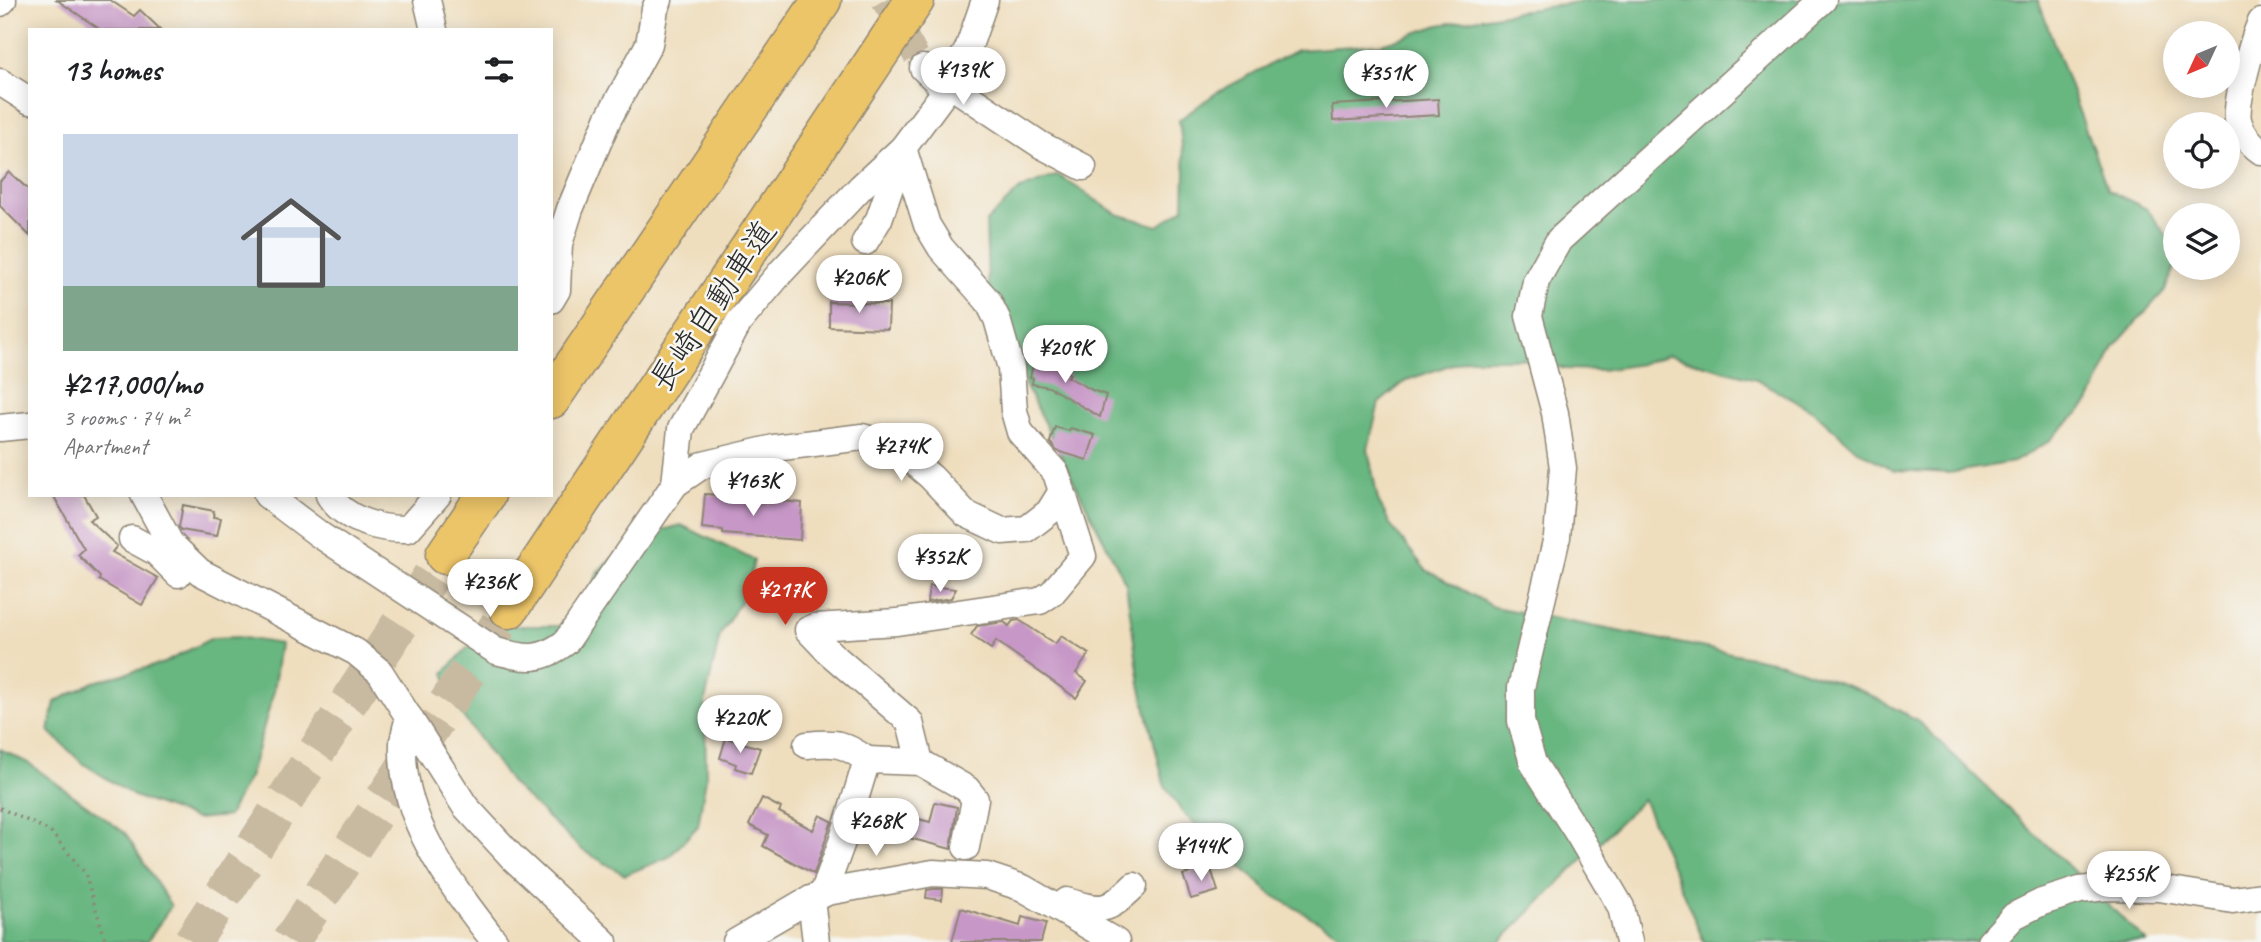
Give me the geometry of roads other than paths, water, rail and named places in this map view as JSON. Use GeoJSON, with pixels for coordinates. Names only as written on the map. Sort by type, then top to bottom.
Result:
{"type":"FeatureCollection","features":[{"type":"Feature","properties":{"kind":"highway"},"geometry":{"type":"LineString","coordinates":[[553,396],[822,0]]}},
{"type":"Feature","properties":{"kind":"highway","name":"長崎自動車道"},"geometry":{"type":"LineString","coordinates":[[509,609],[915,0]]}},
{"type":"Feature","properties":{"kind":"highway"},"geometry":{"type":"LineString","coordinates":[[445,555],[485,497]]}},
{"type":"Feature","properties":{"kind":"street"},"geometry":{"type":"LineString","coordinates":[[427,0],[434,28]]}},
{"type":"Feature","properties":{"kind":"street"},"geometry":{"type":"LineString","coordinates":[[553,297],[557,290],[559,244],[570,209],[608,119],[649,44],[659,0]]}},
{"type":"Feature","properties":{"kind":"street"},"geometry":{"type":"LineString","coordinates":[[675,484],[681,429],[739,322],[782,271],[903,148],[948,87],[968,49],[985,0]]}},
{"type":"Feature","properties":{"kind":"street"},"geometry":{"type":"LineString","coordinates":[[1629,942],[1621,907],[1533,764],[1521,721],[1521,688],[1557,537],[1563,468],[1555,413],[1529,316],[1536,281],[1559,240],[1823,0]]}},
{"type":"Feature","properties":{"kind":"street"},"geometry":{"type":"LineString","coordinates":[[2261,22],[2241,91],[2238,120],[2250,144],[2261,151]]}},
{"type":"Feature","properties":{"kind":"street"},"geometry":{"type":"LineString","coordinates":[[923,68],[948,87],[1041,145],[1083,167]]}},
{"type":"Feature","properties":{"kind":"street"},"geometry":{"type":"LineString","coordinates":[[0,82],[28,100]]}},
{"type":"Feature","properties":{"kind":"street"},"geometry":{"type":"LineString","coordinates":[[865,242],[879,219],[903,148]]}},
{"type":"Feature","properties":{"kind":"street"},"geometry":{"type":"LineString","coordinates":[[903,148],[927,225],[941,248],[988,301],[997,319],[1011,368],[1014,411],[1020,432],[1056,473],[1083,556],[1052,593],[1040,601],[897,622],[815,627],[808,630],[830,653],[911,722],[920,762]]}},
{"type":"Feature","properties":{"kind":"street"},"geometry":{"type":"LineString","coordinates":[[0,428],[28,425]]}},
{"type":"Feature","properties":{"kind":"street"},"geometry":{"type":"LineString","coordinates":[[270,497],[320,535],[496,651],[523,658],[550,655],[566,642],[675,484],[703,465],[775,448],[862,437],[895,447],[931,477],[966,514],[1002,531],[1027,528],[1049,512],[1062,491]]}},
{"type":"Feature","properties":{"kind":"street"},"geometry":{"type":"LineString","coordinates":[[145,497],[170,543],[200,572],[356,652],[380,672],[464,806],[513,858],[604,942]]}},
{"type":"Feature","properties":{"kind":"street"},"geometry":{"type":"LineString","coordinates":[[330,497],[351,516],[388,530],[408,529],[432,498]]}},
{"type":"Feature","properties":{"kind":"street"},"geometry":{"type":"LineString","coordinates":[[132,539],[156,552],[181,576],[204,590],[214,594],[229,586]]}},
{"type":"Feature","properties":{"kind":"street"},"geometry":{"type":"LineString","coordinates":[[409,716],[403,742],[407,790],[418,821],[449,882],[495,942]]}},
{"type":"Feature","properties":{"kind":"street"},"geometry":{"type":"LineString","coordinates":[[807,745],[828,743],[847,746],[867,760],[920,762],[967,789],[975,799],[966,847]]}},
{"type":"Feature","properties":{"kind":"street"},"geometry":{"type":"LineString","coordinates":[[816,942],[817,896],[842,842],[867,760]]}},
{"type":"Feature","properties":{"kind":"street"},"geometry":{"type":"LineString","coordinates":[[736,942],[817,896],[889,879],[933,873],[987,876],[1023,888],[1116,942]]}},
{"type":"Feature","properties":{"kind":"street"},"geometry":{"type":"LineString","coordinates":[[1059,909],[1068,901],[1093,909],[1106,908],[1134,886]]}},
{"type":"Feature","properties":{"kind":"street"},"geometry":{"type":"LineString","coordinates":[[1990,942],[2014,916],[2042,902],[2080,890],[2106,887],[2159,888],[2233,900],[2261,896]]}},
{"type":"Feature","properties":{"kind":"tunnel"},"geometry":{"type":"LineString","coordinates":[[884,0],[923,68]]}},
{"type":"Feature","properties":{"kind":"tunnel"},"geometry":{"type":"LineString","coordinates":[[192,942],[445,555]]}},
{"type":"Feature","properties":{"kind":"tunnel"},"geometry":{"type":"LineString","coordinates":[[290,942],[509,609]]}}]}
